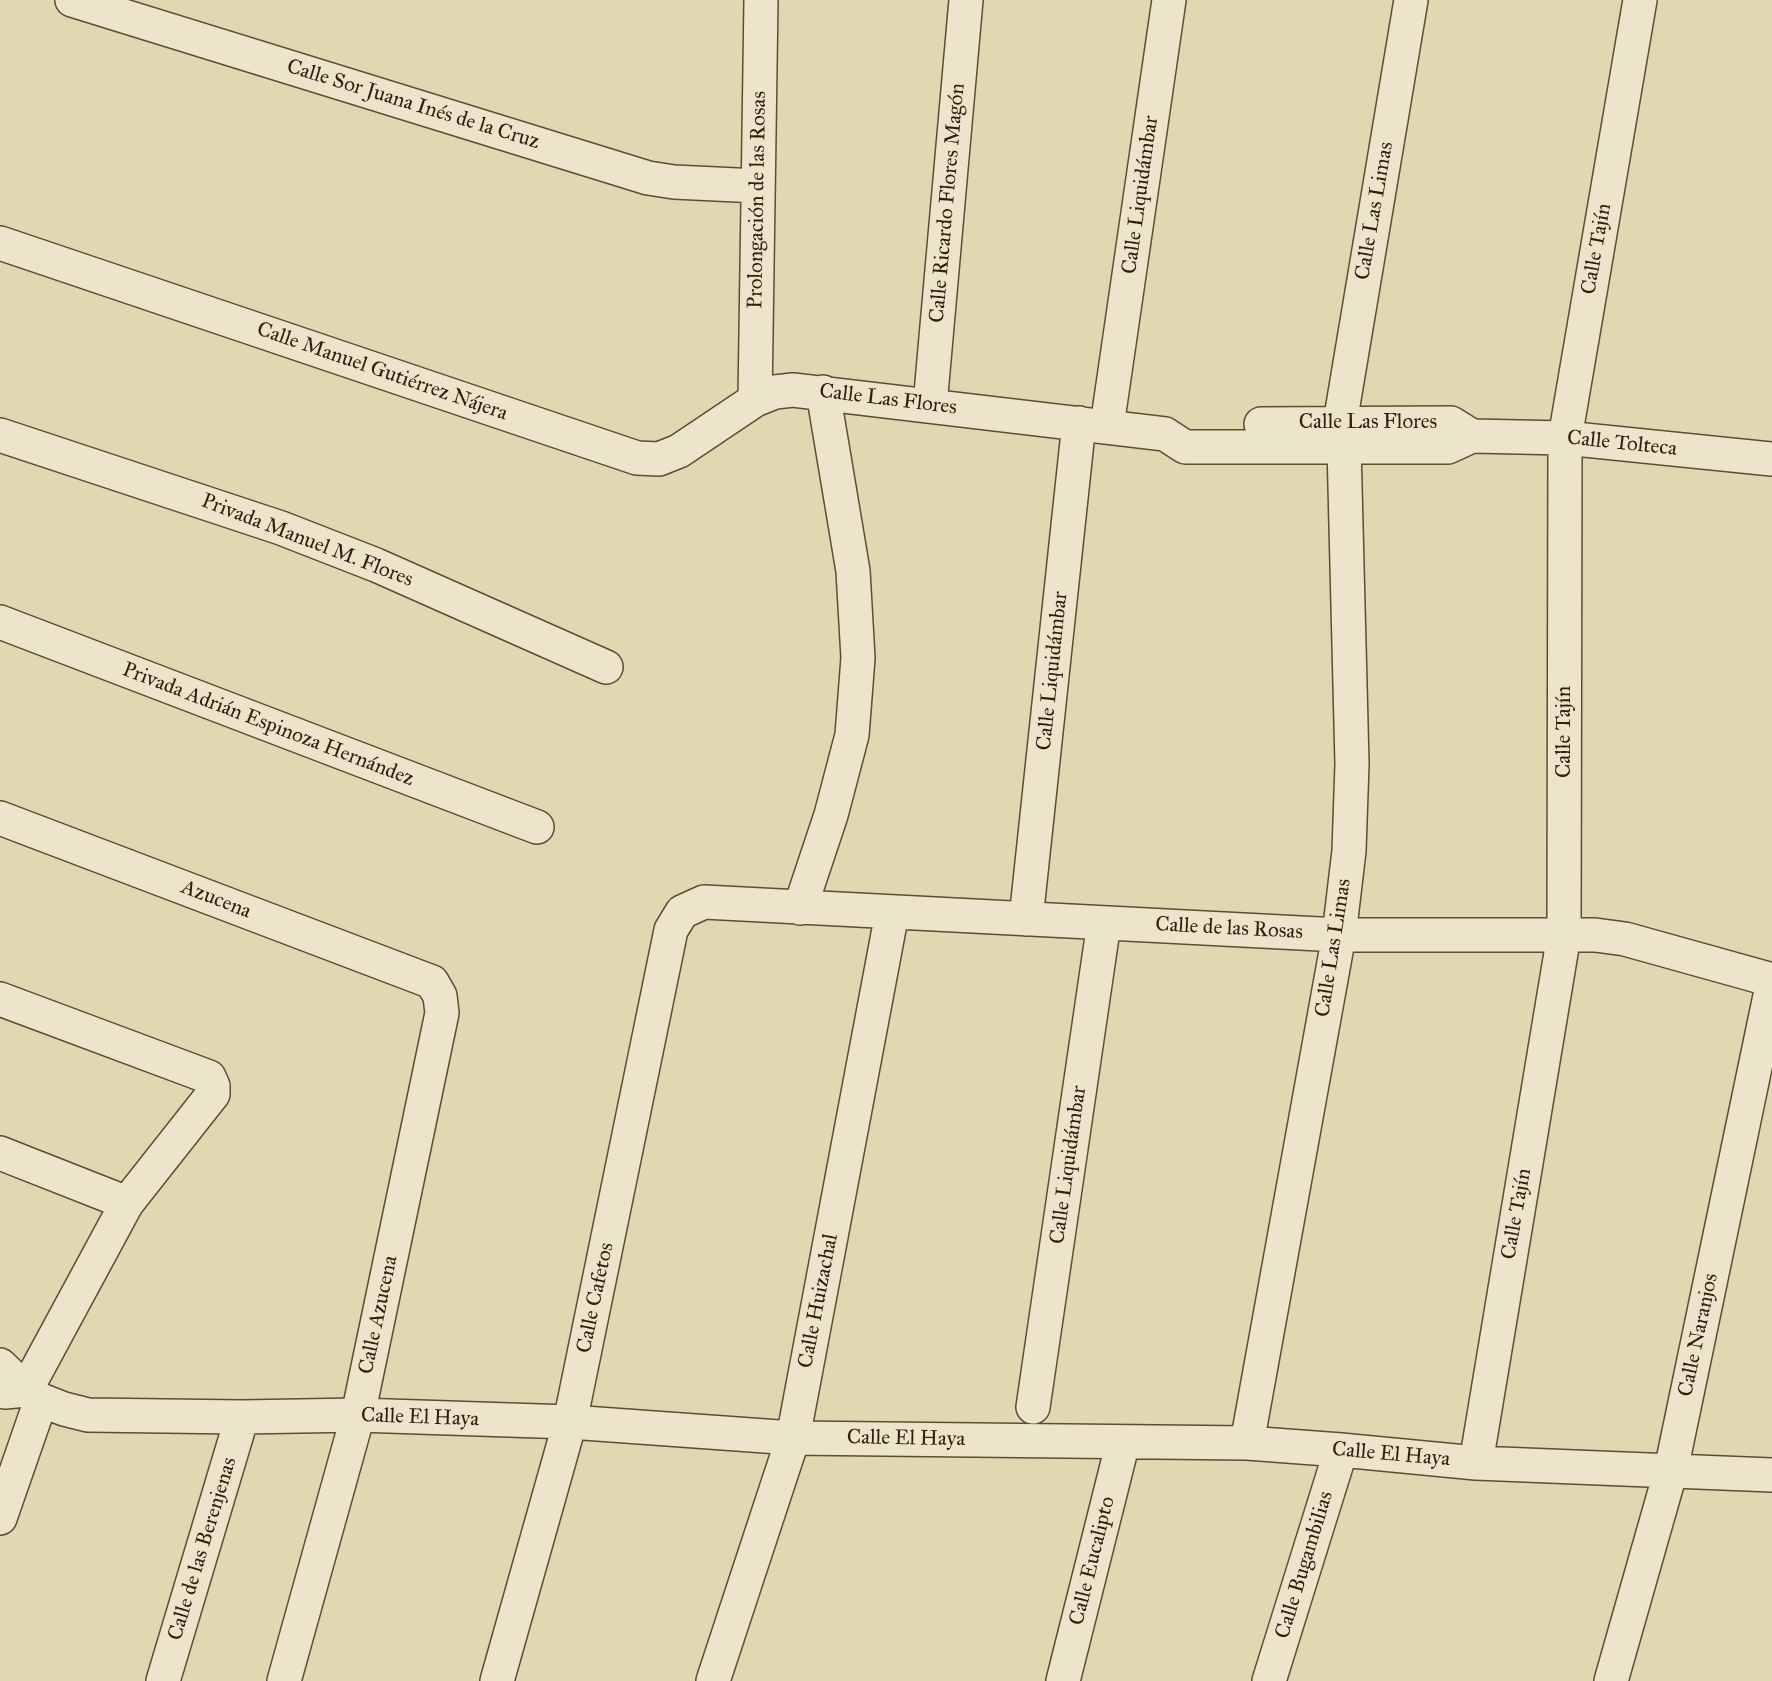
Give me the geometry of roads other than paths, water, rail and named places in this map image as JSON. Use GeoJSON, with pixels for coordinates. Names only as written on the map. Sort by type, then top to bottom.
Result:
{"type":"FeatureCollection","features":[{"type":"Feature","properties":{"kind":"street","name":"Calle Sor Juana Inés de la Cruz"},"geometry":{"type":"LineString","coordinates":[[72,0],[648,178],[674,182],[758,186]]}},
{"type":"Feature","properties":{"kind":"street","name":"Prolongación de las Rosas"},"geometry":{"type":"LineString","coordinates":[[755,400],[761,0]]}},
{"type":"Feature","properties":{"kind":"street","name":"Calle Ricardo Flores Magón"},"geometry":{"type":"LineString","coordinates":[[930,405],[966,0]]}},
{"type":"Feature","properties":{"kind":"street","name":"Calle Liquidámbar"},"geometry":{"type":"LineString","coordinates":[[1026,919],[1093,424],[1169,0]]}},
{"type":"Feature","properties":{"kind":"street","name":"Calle Las Limas"},"geometry":{"type":"LineString","coordinates":[[1247,1443],[1339,935],[1349,851],[1352,764],[1342,435],[1411,0]]}},
{"type":"Feature","properties":{"kind":"street","name":"Calle Tajín"},"geometry":{"type":"LineString","coordinates":[[1476,1463],[1564,935],[1565,438],[1640,0]]}},
{"type":"Feature","properties":{"kind":"street","name":"Calle Manuel Gutiérrez Nájera"},"geometry":{"type":"LineString","coordinates":[[0,243],[637,458],[659,459],[679,451],[755,400]]}},
{"type":"Feature","properties":{"kind":"street","name":"Calle Las Flores"},"geometry":{"type":"LineString","coordinates":[[755,400],[775,392],[793,390],[823,392],[1165,434],[1185,447],[1342,435],[1448,447],[1472,436]]}},
{"type":"Feature","properties":{"kind":"street"},"geometry":{"type":"LineString","coordinates":[[801,908],[831,815],[852,735],[858,658],[853,571],[823,392]]}},
{"type":"Feature","properties":{"kind":"street","name":"Privada Manuel M. Flores"},"geometry":{"type":"LineString","coordinates":[[0,435],[281,528],[376,565],[606,667]]}},
{"type":"Feature","properties":{"kind":"street","name":"Calle Tolteca"},"geometry":{"type":"LineString","coordinates":[[1472,436],[1565,438],[1772,459]]}},
{"type":"Feature","properties":{"kind":"street","name":"Privada Adrián Espinoza Hernández"},"geometry":{"type":"LineString","coordinates":[[0,622],[537,827]]}},
{"type":"Feature","properties":{"kind":"street","name":"Azucena"},"geometry":{"type":"LineString","coordinates":[[0,818],[432,982]]}},
{"type":"Feature","properties":{"kind":"street","name":"Calle de las Rosas"},"geometry":{"type":"LineString","coordinates":[[682,912],[704,902],[1339,935],[1595,935],[1624,939],[1772,980]]}},
{"type":"Feature","properties":{"kind":"street","name":"Calle Cafetos"},"geometry":{"type":"LineString","coordinates":[[497,1681],[570,1422],[671,930],[682,912]]}},
{"type":"Feature","properties":{"kind":"street","name":"Calle Huizachal"},"geometry":{"type":"LineString","coordinates":[[713,1681],[793,1438],[892,913]]}},
{"type":"Feature","properties":{"kind":"street","name":"Calle Liquidámbar"},"geometry":{"type":"LineString","coordinates":[[1034,1407],[1104,923]]}},
{"type":"Feature","properties":{"kind":"street","name":"Calle Azucena"},"geometry":{"type":"LineString","coordinates":[[285,1681],[358,1416],[442,1013],[440,996],[432,982]]}},
{"type":"Feature","properties":{"kind":"street","name":"Calle Naranjos"},"geometry":{"type":"LineString","coordinates":[[1611,1681],[1671,1470],[1772,986]]}},
{"type":"Feature","properties":{"kind":"street"},"geometry":{"type":"LineString","coordinates":[[0,999],[209,1077],[213,1086],[213,1094],[127,1203],[23,1394],[0,1518]]}},
{"type":"Feature","properties":{"kind":"street"},"geometry":{"type":"LineString","coordinates":[[0,1153],[127,1203]]}},
{"type":"Feature","properties":{"kind":"street"},"geometry":{"type":"LineString","coordinates":[[0,1365],[23,1394]]}},
{"type":"Feature","properties":{"kind":"street","name":"Calle El Haya"},"geometry":{"type":"LineString","coordinates":[[23,1394],[64,1409],[88,1414],[242,1417],[358,1416],[570,1422],[793,1438],[1247,1443],[1476,1463],[1772,1474]]}},
{"type":"Feature","properties":{"kind":"street","name":"Calle de las Berenjenas"},"geometry":{"type":"LineString","coordinates":[[163,1681],[242,1417]]}},
{"type":"Feature","properties":{"kind":"street","name":"Calle Eucalipto"},"geometry":{"type":"LineString","coordinates":[[1063,1681],[1123,1442]]}},
{"type":"Feature","properties":{"kind":"street","name":"Calle Bugambilias"},"geometry":{"type":"LineString","coordinates":[[1269,1681],[1341,1450]]}}]}
